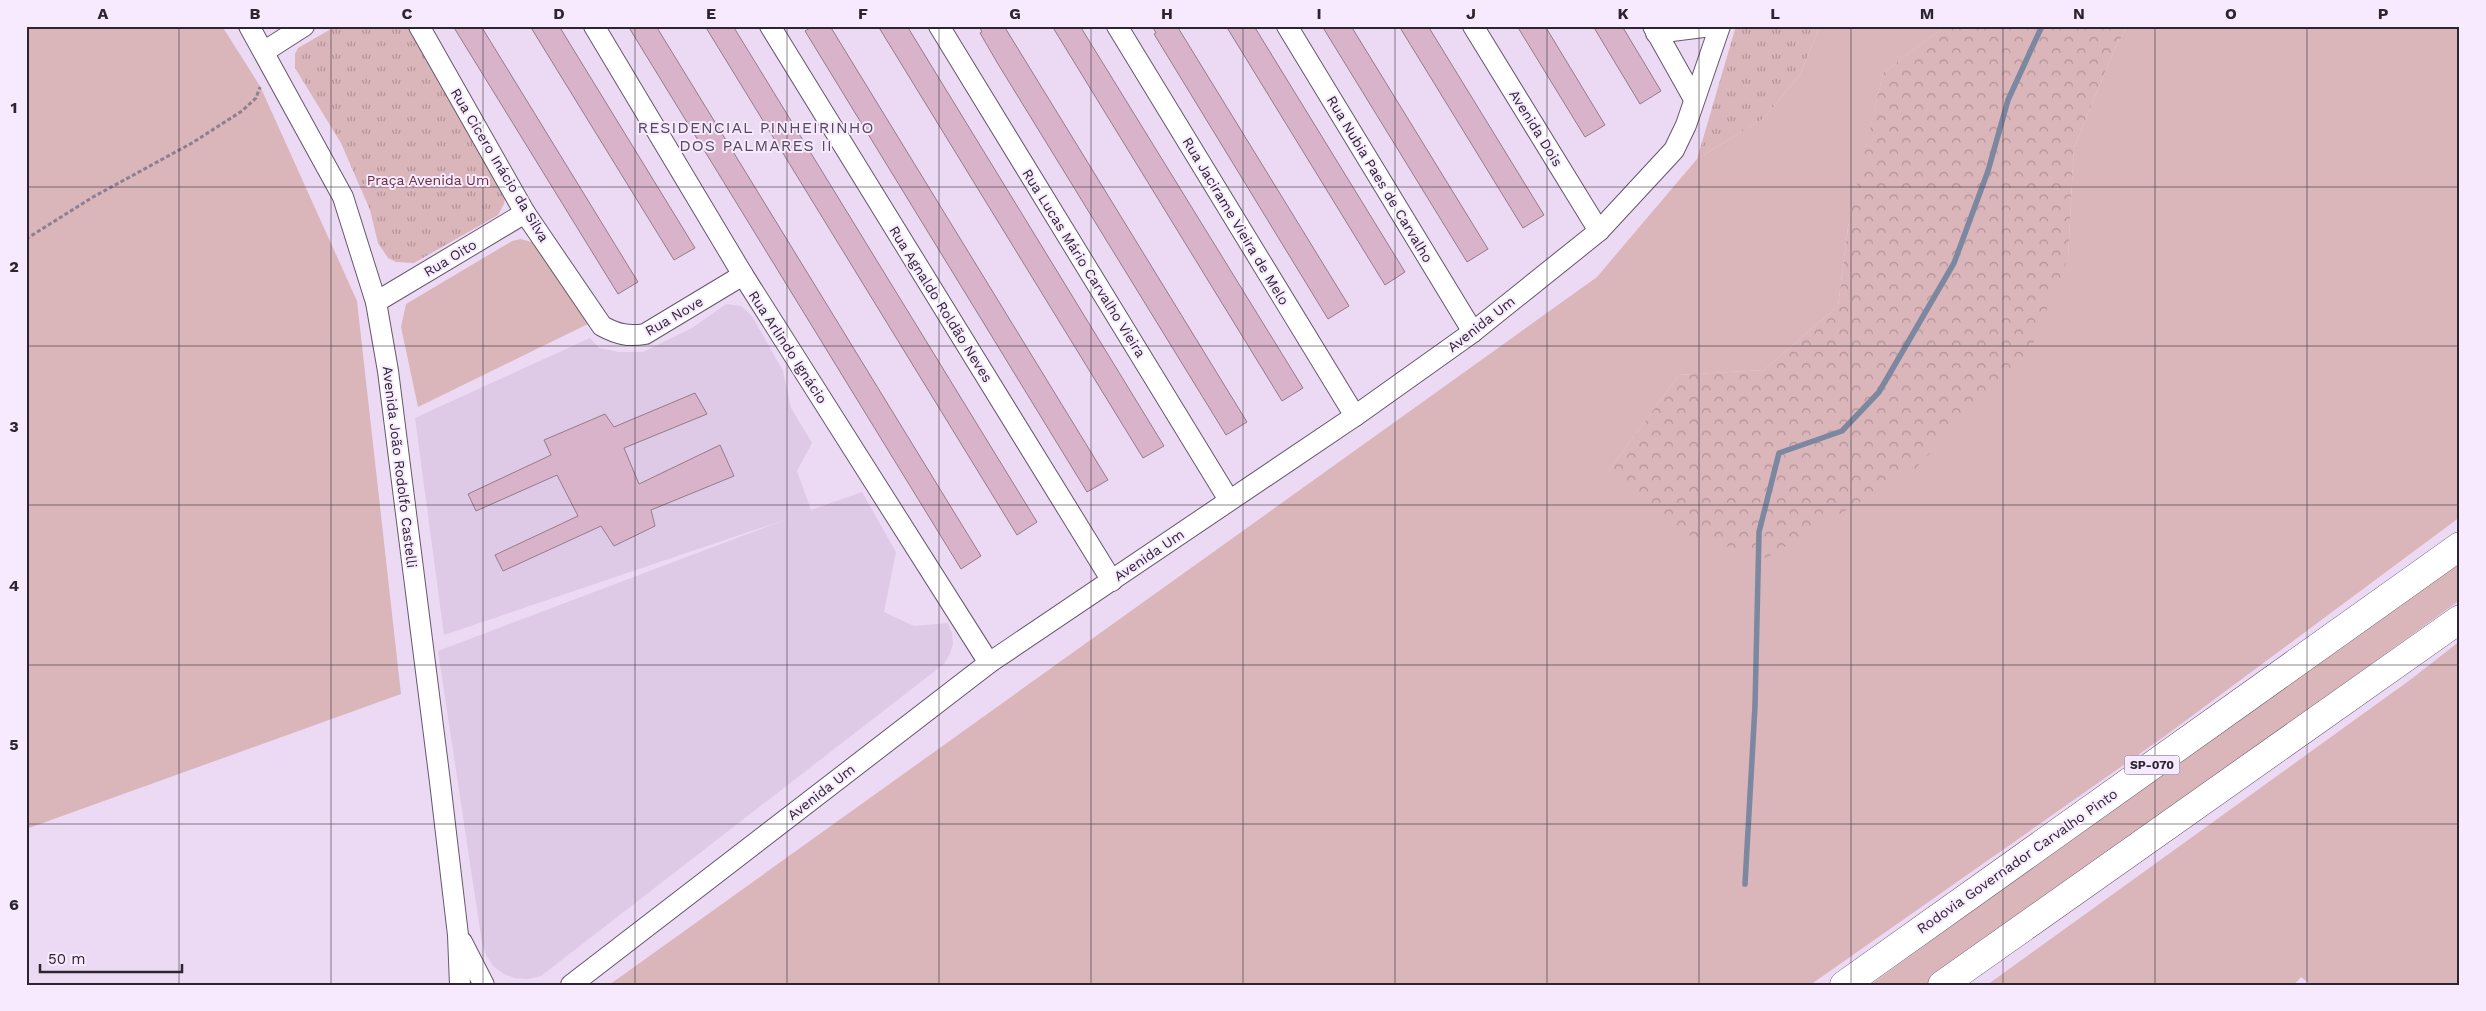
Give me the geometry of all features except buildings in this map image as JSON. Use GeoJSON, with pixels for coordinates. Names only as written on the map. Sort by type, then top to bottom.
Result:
{"type":"FeatureCollection","features":[{"type":"Feature","properties":{"kind":"highway","name":"Rodovia Governador Carvalho Pinto"},"geometry":{"type":"LineString","coordinates":[[1844,985],[2460,546]]}},
{"type":"Feature","properties":{"kind":"highway"},"geometry":{"type":"LineString","coordinates":[[1942,985],[2460,620]]}},
{"type":"Feature","properties":{"kind":"street","name":"Avenida João Rodolfo Castelli"},"geometry":{"type":"LineString","coordinates":[[249,26],[265,51],[343,197],[376,302],[388,371],[458,936],[460,985]]}},
{"type":"Feature","properties":{"kind":"street"},"geometry":{"type":"LineString","coordinates":[[265,51],[304,26]]}},
{"type":"Feature","properties":{"kind":"street","name":"Rua Cícero Inácio da Silva"},"geometry":{"type":"LineString","coordinates":[[419,26],[525,213],[602,326]]}},
{"type":"Feature","properties":{"kind":"street","name":"Rua Arlindo Ignácio"},"geometry":{"type":"LineString","coordinates":[[594,26],[743,275],[989,663]]}},
{"type":"Feature","properties":{"kind":"street","name":"Rua Agnaldo Roldão Neves"},"geometry":{"type":"LineString","coordinates":[[770,26],[1112,581]]}},
{"type":"Feature","properties":{"kind":"street","name":"Rua Lucas Mário Carvalho Vieira"},"geometry":{"type":"LineString","coordinates":[[939,26],[1229,500]]}},
{"type":"Feature","properties":{"kind":"street","name":"Rua Jacirame Vieira de Melo"},"geometry":{"type":"LineString","coordinates":[[1117,26],[1355,416]]}},
{"type":"Feature","properties":{"kind":"street","name":"Rua Nubia Paes de Carvalho"},"geometry":{"type":"LineString","coordinates":[[1287,26],[1473,332]]}},
{"type":"Feature","properties":{"kind":"street","name":"Avenida Dois"},"geometry":{"type":"LineString","coordinates":[[1473,26],[1599,231]]}},
{"type":"Feature","properties":{"kind":"street"},"geometry":{"type":"LineString","coordinates":[[1694,99],[1655,29],[1711,26]]}},
{"type":"Feature","properties":{"kind":"street","name":"Avenida Um"},"geometry":{"type":"LineString","coordinates":[[571,985],[989,663],[1355,416],[1473,332],[1599,231],[1674,150],[1686,125],[1720,26]]}},
{"type":"Feature","properties":{"kind":"street","name":"Rua Oito"},"geometry":{"type":"LineString","coordinates":[[376,302],[525,213]]}},
{"type":"Feature","properties":{"kind":"street","name":"Rua Nove"},"geometry":{"type":"LineString","coordinates":[[602,326],[617,334],[631,336],[645,334],[743,275]]}},
{"type":"Feature","properties":{"kind":"street"},"geometry":{"type":"LineString","coordinates":[[458,936],[484,985]]}},
{"type":"Feature","properties":{"kind":"path"},"geometry":{"type":"LineString","coordinates":[[26,239],[93,197],[192,143],[242,110],[256,98],[260,86],[265,51]]}},
{"type":"Feature","properties":{"kind":"shaded area"},"geometry":{"type":"Polygon","coordinates":[[[726,304],[741,306],[752,316],[783,371],[791,408],[812,443],[797,471],[811,510],[862,492],[896,552],[884,612],[914,626],[948,623],[952,633],[953,644],[950,654],[944,664],[541,976],[528,979],[515,978],[504,974],[493,966],[486,955],[482,943],[438,651],[790,518],[444,635],[415,418],[590,338],[599,348],[619,352],[643,352],[692,328],[726,304]]]}},
{"type":"Feature","properties":{"kind":"green space"},"geometry":{"type":"Polygon","coordinates":[[[26,26],[222,26],[260,86],[357,301],[401,694],[26,829],[26,26]]]}},
{"type":"Feature","properties":{"kind":"green space","name":"Praça Avenida Um"},"geometry":{"type":"Polygon","coordinates":[[[336,26],[411,26],[506,192],[504,204],[498,215],[414,263],[396,262],[388,258],[378,243],[370,210],[341,143],[295,68],[295,54],[298,48],[336,26]]]}},
{"type":"Feature","properties":{"kind":"green space"},"geometry":{"type":"Polygon","coordinates":[[[1736,26],[1820,26],[1800,75],[1764,118],[1697,159],[1736,26]]]}},
{"type":"Feature","properties":{"kind":"green space"},"geometry":{"type":"Polygon","coordinates":[[[1820,26],[1945,26],[1883,73],[1848,227],[1838,306],[1764,370],[1679,375],[1607,473],[2068,258],[2074,147],[2116,46],[2128,26],[2460,26],[2460,517],[2165,736],[1810,985],[609,985],[1597,277],[1697,159],[1764,118],[1800,75],[1820,26]]]}},
{"type":"Feature","properties":{"kind":"green space"},"geometry":{"type":"Polygon","coordinates":[[[1945,26],[2128,26],[2116,46],[2074,147],[2068,258],[2032,347],[1915,469],[1766,558],[1675,531],[1607,473],[1679,375],[1764,370],[1838,306],[1849,220],[1883,73],[1945,26]]]}},
{"type":"Feature","properties":{"kind":"green space"},"geometry":{"type":"Polygon","coordinates":[[[521,239],[538,244],[545,250],[588,324],[418,407],[401,327],[406,304],[512,241],[521,239]]]}},
{"type":"Feature","properties":{"kind":"green space"},"geometry":{"type":"Polygon","coordinates":[[[2460,558],[2460,600],[1926,985],[1870,985],[2460,558]]]}},
{"type":"Feature","properties":{"kind":"green space"},"geometry":{"type":"Polygon","coordinates":[[[2460,641],[2460,985],[2311,985],[2301,977],[2294,985],[1987,985],[2410,680],[2460,641]]]}},
{"type":"Feature","properties":{"kind":"waterway"},"geometry":{"type":"LineString","coordinates":[[1745,884],[1755,706],[1759,532],[1779,453],[1842,431],[1879,392],[1954,263],[1988,171],[2008,100],[2042,26]]}},
{"type":"Feature","properties":{"kind":"district","name":"RESIDENCIAL PINHEIRINHO DOS PALMARES II"},"geometry":{"type":"Point","coordinates":[756,136]}}]}
